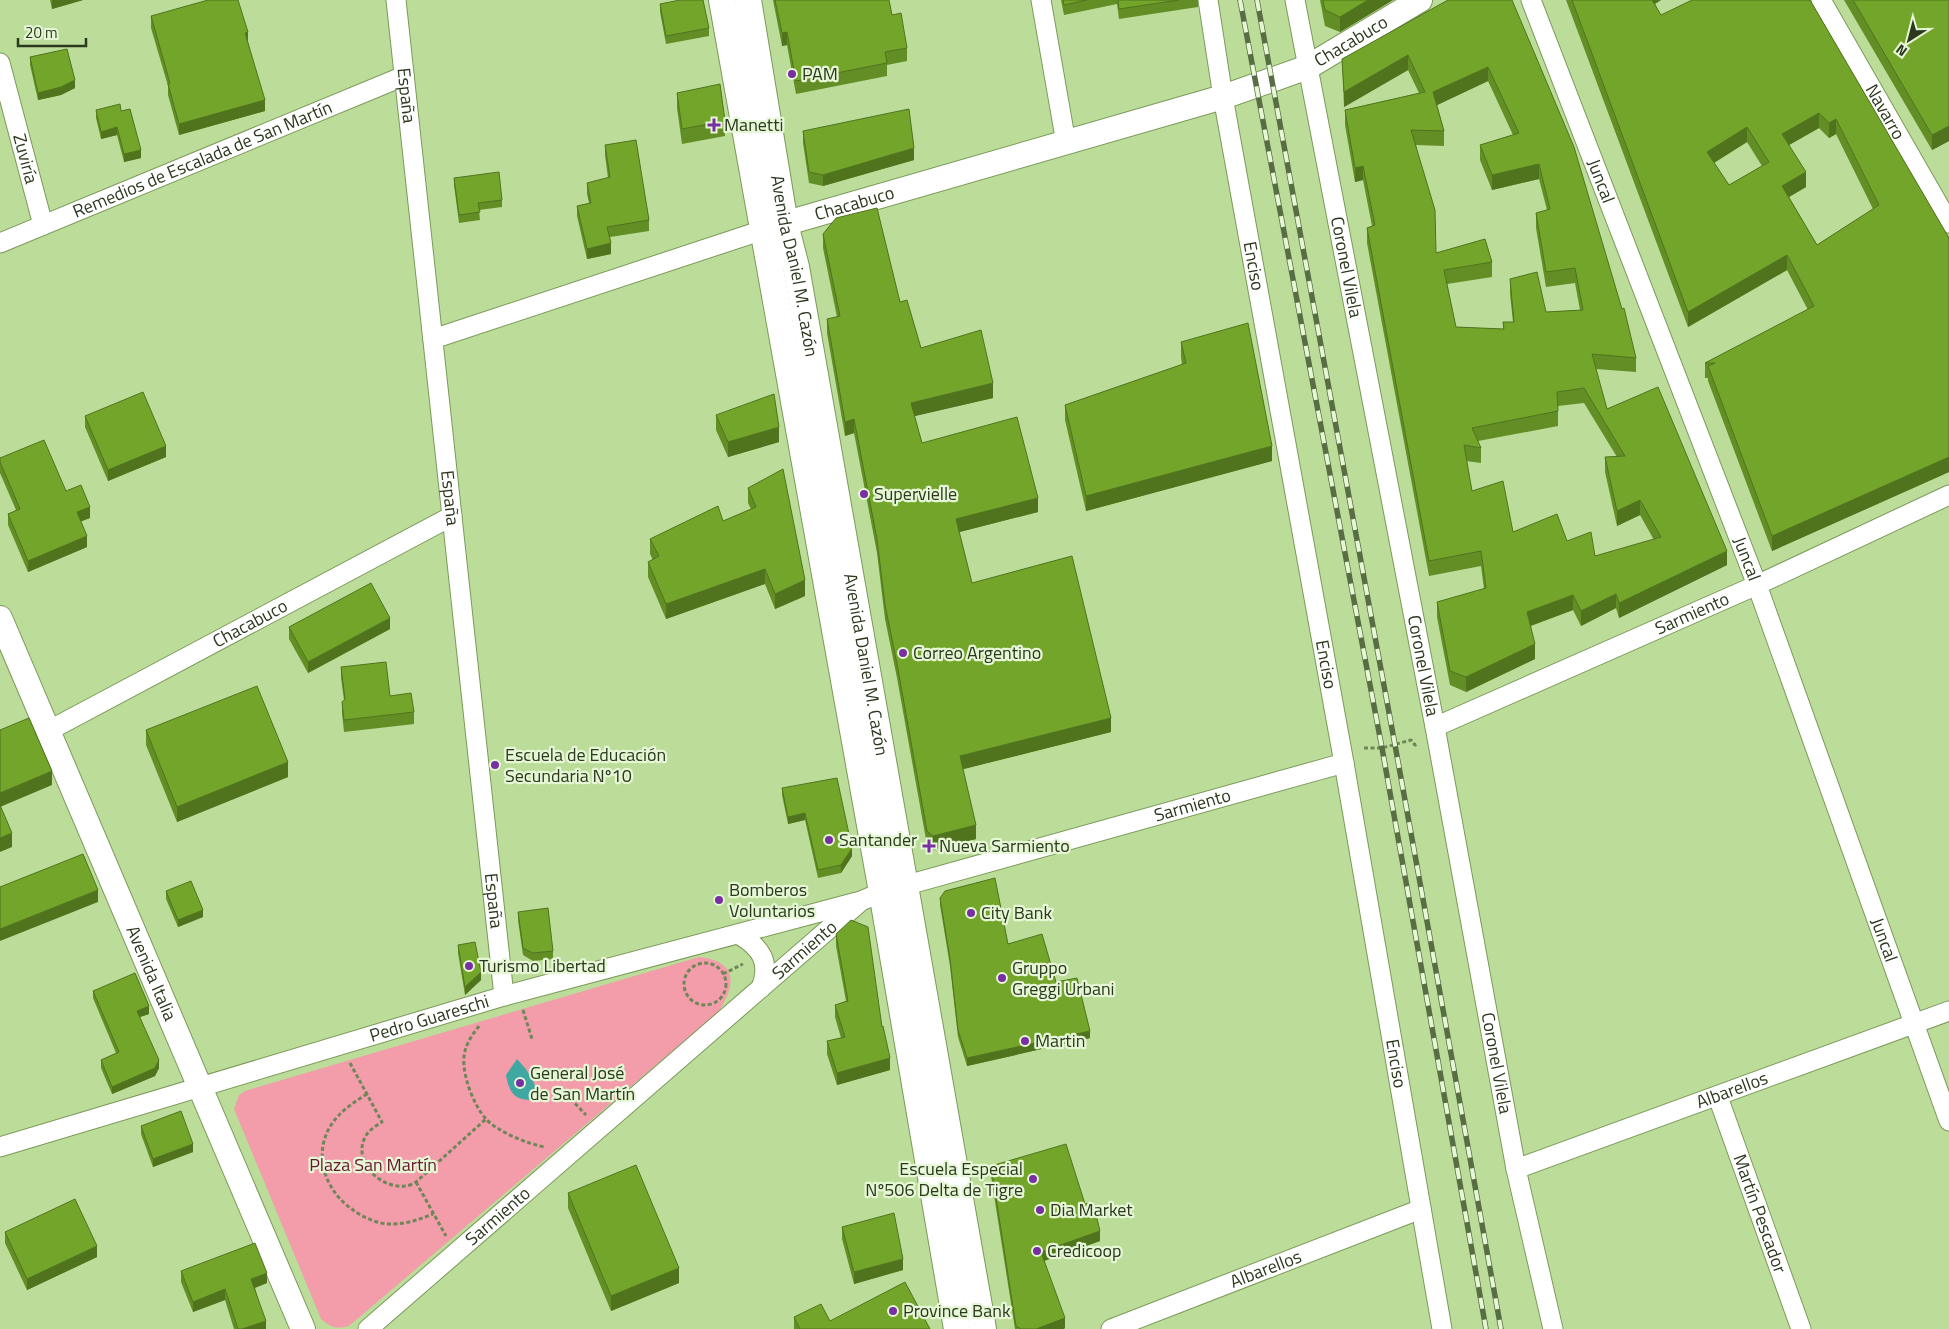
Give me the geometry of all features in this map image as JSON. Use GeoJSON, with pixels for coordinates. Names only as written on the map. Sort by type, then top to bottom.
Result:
{"type":"FeatureCollection","features":[{"type":"Feature","properties":{"kind":"main road","name":"Avenida Daniel M. Cazón"},"geometry":{"type":"LineString","coordinates":[[722,0],[774,227]]}},
{"type":"Feature","properties":{"kind":"main road","name":"Avenida Daniel M. Cazón"},"geometry":{"type":"LineString","coordinates":[[748,0],[774,227],[883,893],[958,1329]]}},
{"type":"Feature","properties":{"kind":"main road","name":"Avenida Daniel M. Cazón"},"geometry":{"type":"LineString","coordinates":[[883,893],[983,1329]]}},
{"type":"Feature","properties":{"kind":"street","name":"España"},"geometry":{"type":"LineString","coordinates":[[396,0],[452,516],[511,994]]}},
{"type":"Feature","properties":{"kind":"street"},"geometry":{"type":"LineString","coordinates":[[1042,0],[1066,143]]}},
{"type":"Feature","properties":{"kind":"street","name":"Enciso"},"geometry":{"type":"LineString","coordinates":[[1208,0],[1223,97],[1344,763],[1442,1329]]}},
{"type":"Feature","properties":{"kind":"street","name":"Coronel Vilela"},"geometry":{"type":"LineString","coordinates":[[1296,0],[1426,731],[1516,1169],[1553,1329]]}},
{"type":"Feature","properties":{"kind":"street","name":"Chacabuco"},"geometry":{"type":"LineString","coordinates":[[433,338],[774,227],[1223,97],[1308,66],[1420,0]]}},
{"type":"Feature","properties":{"kind":"street","name":"Juncal"},"geometry":{"type":"LineString","coordinates":[[1531,0],[1757,585],[1949,1121]]}},
{"type":"Feature","properties":{"kind":"street","name":"Navarro"},"geometry":{"type":"LineString","coordinates":[[1821,0],[1949,223]]}},
{"type":"Feature","properties":{"kind":"street","name":"Zuviría"},"geometry":{"type":"LineString","coordinates":[[0,63],[42,225]]}},
{"type":"Feature","properties":{"kind":"street","name":"Remedios de Escalada de San Martín"},"geometry":{"type":"LineString","coordinates":[[0,243],[404,76]]}},
{"type":"Feature","properties":{"kind":"street","name":"Sarmiento"},"geometry":{"type":"LineString","coordinates":[[1426,731],[1757,585],[1949,495]]}},
{"type":"Feature","properties":{"kind":"street","name":"Chacabuco"},"geometry":{"type":"LineString","coordinates":[[48,730],[452,516]]}},
{"type":"Feature","properties":{"kind":"street","name":"Avenida Italia"},"geometry":{"type":"LineString","coordinates":[[0,618],[303,1329]]}},
{"type":"Feature","properties":{"kind":"street","name":"Sarmiento"},"geometry":{"type":"LineString","coordinates":[[368,1329],[760,988],[883,893],[1344,763]]}},
{"type":"Feature","properties":{"kind":"street","name":"Pedro Guareschi"},"geometry":{"type":"LineString","coordinates":[[0,1147],[511,994],[738,934],[883,893]]}},
{"type":"Feature","properties":{"kind":"street"},"geometry":{"type":"LineString","coordinates":[[738,934],[752,942],[760,951],[765,963],[765,976],[760,988]]}},
{"type":"Feature","properties":{"kind":"street","name":"Albarellos"},"geometry":{"type":"LineString","coordinates":[[1516,1169],[1718,1097],[1949,1011]]}},
{"type":"Feature","properties":{"kind":"street","name":"Martín Pescador"},"geometry":{"type":"LineString","coordinates":[[1718,1097],[1801,1329]]}},
{"type":"Feature","properties":{"kind":"street","name":"Albarellos"},"geometry":{"type":"LineString","coordinates":[[1111,1329],[1420,1209]]}},
{"type":"Feature","properties":{"kind":"path"},"geometry":{"type":"LineString","coordinates":[[1363,745],[1364,750],[1411,740],[1415,745],[1420,744],[1426,731]]}},
{"type":"Feature","properties":{"kind":"path"},"geometry":{"type":"LineString","coordinates":[[699,963],[713,964],[724,974],[726,988],[714,1003],[695,1002],[685,992],[684,978],[687,972],[699,963]]}},
{"type":"Feature","properties":{"kind":"path"},"geometry":{"type":"LineString","coordinates":[[532,1039],[511,994],[471,1036],[464,1058],[467,1081],[474,1101],[486,1119],[506,1133],[536,1146],[573,1151]]}},
{"type":"Feature","properties":{"kind":"path"},"geometry":{"type":"LineString","coordinates":[[340,1046],[382,1122],[366,1136],[363,1146],[363,1158],[368,1169],[377,1178],[391,1185],[405,1186],[416,1182],[486,1119]]}},
{"type":"Feature","properties":{"kind":"path"},"geometry":{"type":"LineString","coordinates":[[367,1094],[338,1116],[327,1134],[322,1152],[324,1172],[328,1184],[344,1204],[374,1221],[390,1224],[408,1223],[433,1214]]}},
{"type":"Feature","properties":{"kind":"path"},"geometry":{"type":"LineString","coordinates":[[566,1094],[599,1128]]}},
{"type":"Feature","properties":{"kind":"path"},"geometry":{"type":"LineString","coordinates":[[416,1182],[456,1253]]}},
{"type":"Feature","properties":{"kind":"green space","name":"Plaza San Martín"},"geometry":{"type":"Polygon","coordinates":[[[699,957],[712,959],[721,964],[727,969],[730,976],[728,993],[717,1013],[349,1326],[334,1327],[321,1319],[234,1109],[239,1095],[245,1091],[699,957]]]}},
{"type":"Feature","properties":{"kind":"water"},"geometry":{"type":"Polygon","coordinates":[[[517,1059],[531,1077],[538,1098],[525,1100],[519,1098],[515,1096],[509,1087],[506,1075],[517,1059]]]}},
{"type":"Feature","properties":{"kind":"building"},"geometry":{"type":"Polygon","coordinates":[[[208,0],[238,0],[248,32],[245,33],[265,100],[179,124],[168,84],[170,83],[151,16],[208,0]]]}},
{"type":"Feature","properties":{"kind":"building"},"geometry":{"type":"Polygon","coordinates":[[[680,0],[703,0],[709,28],[666,36],[660,4],[680,0]]]}},
{"type":"Feature","properties":{"kind":"building"},"geometry":{"type":"Polygon","coordinates":[[[775,0],[889,0],[892,15],[901,13],[907,48],[885,52],[887,63],[796,81],[787,32],[782,33],[775,0]]]}},
{"type":"Feature","properties":{"kind":"building"},"geometry":{"type":"Polygon","coordinates":[[[1063,0],[1087,0],[1064,5],[1063,0]]]}},
{"type":"Feature","properties":{"kind":"building"},"geometry":{"type":"Polygon","coordinates":[[[1118,0],[1179,0],[1119,9],[1118,0]]]}},
{"type":"Feature","properties":{"kind":"building"},"geometry":{"type":"Polygon","coordinates":[[[1323,0],[1368,0],[1340,17],[1325,10],[1323,0]]]}},
{"type":"Feature","properties":{"kind":"building"},"geometry":{"type":"Polygon","coordinates":[[[1448,0],[1512,0],[1574,147],[1622,309],[1624,308],[1636,358],[1592,354],[1607,409],[1658,387],[1727,551],[1619,603],[1616,594],[1581,611],[1573,595],[1527,612],[1535,644],[1466,677],[1450,671],[1437,602],[1486,588],[1481,551],[1429,561],[1367,228],[1375,225],[1363,166],[1355,168],[1345,110],[1425,92],[1408,55],[1344,92],[1342,59],[1448,0]],[[1488,67],[1433,92],[1444,131],[1411,130],[1435,210],[1436,253],[1485,239],[1492,262],[1444,270],[1456,327],[1504,329],[1503,322],[1514,322],[1510,279],[1537,272],[1546,312],[1583,310],[1575,268],[1546,272],[1536,213],[1550,209],[1539,164],[1492,175],[1480,145],[1519,133],[1488,67]],[[1584,388],[1557,392],[1558,411],[1472,428],[1481,448],[1464,445],[1472,491],[1503,481],[1513,532],[1557,514],[1567,541],[1591,532],[1595,556],[1661,537],[1640,500],[1617,511],[1605,457],[1625,456],[1584,388]]]}},
{"type":"Feature","properties":{"kind":"building"},"geometry":{"type":"Polygon","coordinates":[[[1572,0],[1652,0],[1661,15],[1692,0],[1810,0],[1949,238],[1949,457],[1772,536],[1708,366],[1715,363],[1705,363],[1814,306],[1787,255],[1688,312],[1572,0]],[[1819,113],[1782,134],[1806,172],[1782,186],[1817,245],[1879,205],[1836,119],[1829,123],[1819,113]],[[1747,127],[1707,152],[1729,185],[1769,162],[1747,127]]]}},
{"type":"Feature","properties":{"kind":"building"},"geometry":{"type":"Polygon","coordinates":[[[1853,0],[1949,0],[1949,126],[1932,135],[1853,0]]]}},
{"type":"Feature","properties":{"kind":"building"},"geometry":{"type":"Polygon","coordinates":[[[67,49],[75,80],[61,87],[38,93],[30,57],[67,49]]]}},
{"type":"Feature","properties":{"kind":"building"},"geometry":{"type":"Polygon","coordinates":[[[720,84],[725,121],[682,129],[677,93],[720,84]]]}},
{"type":"Feature","properties":{"kind":"building"},"geometry":{"type":"Polygon","coordinates":[[[120,104],[121,111],[130,109],[141,150],[124,154],[117,127],[101,132],[96,110],[120,104]]]}},
{"type":"Feature","properties":{"kind":"building"},"geometry":{"type":"Polygon","coordinates":[[[909,109],[914,148],[823,175],[809,172],[803,131],[909,109]]]}},
{"type":"Feature","properties":{"kind":"building"},"geometry":{"type":"Polygon","coordinates":[[[636,140],[649,220],[607,227],[611,243],[587,249],[577,206],[591,203],[587,183],[610,177],[605,145],[636,140]]]}},
{"type":"Feature","properties":{"kind":"building"},"geometry":{"type":"Polygon","coordinates":[[[499,172],[502,200],[478,203],[480,212],[459,215],[454,178],[499,172]]]}},
{"type":"Feature","properties":{"kind":"building"},"geometry":{"type":"Polygon","coordinates":[[[877,208],[900,302],[907,300],[921,348],[981,330],[993,383],[911,403],[922,443],[1017,417],[1038,498],[956,519],[972,583],[1072,556],[1111,718],[960,756],[976,825],[933,836],[927,831],[885,605],[877,539],[854,419],[845,422],[827,319],[840,316],[823,234],[836,218],[877,208]]]}},
{"type":"Feature","properties":{"kind":"building"},"geometry":{"type":"Polygon","coordinates":[[[1248,323],[1272,446],[1086,496],[1065,405],[1186,363],[1181,342],[1248,323]]]}},
{"type":"Feature","properties":{"kind":"building"},"geometry":{"type":"Polygon","coordinates":[[[143,392],[166,446],[108,470],[85,416],[143,392]]]}},
{"type":"Feature","properties":{"kind":"building"},"geometry":{"type":"Polygon","coordinates":[[[774,394],[779,427],[728,442],[716,415],[774,394]]]}},
{"type":"Feature","properties":{"kind":"building"},"geometry":{"type":"Polygon","coordinates":[[[44,440],[66,491],[81,485],[90,507],[77,512],[87,536],[28,561],[8,514],[20,509],[0,458],[44,440]]]}},
{"type":"Feature","properties":{"kind":"building"},"geometry":{"type":"Polygon","coordinates":[[[783,469],[805,580],[775,594],[765,569],[666,604],[648,562],[659,556],[650,539],[718,506],[723,521],[756,507],[748,488],[783,469]]]}},
{"type":"Feature","properties":{"kind":"building"},"geometry":{"type":"Polygon","coordinates":[[[371,583],[390,618],[308,662],[289,627],[371,583]]]}},
{"type":"Feature","properties":{"kind":"building"},"geometry":{"type":"Polygon","coordinates":[[[386,662],[390,696],[411,693],[414,712],[344,720],[342,702],[345,699],[341,667],[386,662]]]}},
{"type":"Feature","properties":{"kind":"building"},"geometry":{"type":"Polygon","coordinates":[[[257,686],[288,762],[177,807],[146,730],[257,686]]]}},
{"type":"Feature","properties":{"kind":"building"},"geometry":{"type":"Polygon","coordinates":[[[29,718],[52,771],[0,793],[0,730],[29,718]]]}},
{"type":"Feature","properties":{"kind":"building","name":"Santander"},"geometry":{"type":"Polygon","coordinates":[[[837,778],[852,848],[841,865],[818,870],[805,813],[788,817],[782,788],[837,778]]]}},
{"type":"Feature","properties":{"kind":"building"},"geometry":{"type":"Polygon","coordinates":[[[0,805],[12,833],[0,838],[0,805]]]}},
{"type":"Feature","properties":{"kind":"building"},"geometry":{"type":"Polygon","coordinates":[[[83,854],[98,890],[0,929],[0,887],[83,854]]]}},
{"type":"Feature","properties":{"kind":"building"},"geometry":{"type":"Polygon","coordinates":[[[995,878],[1008,944],[1042,934],[1056,982],[1077,978],[1090,1031],[967,1058],[958,1030],[950,959],[940,898],[945,891],[995,878]]]}},
{"type":"Feature","properties":{"kind":"building"},"geometry":{"type":"Polygon","coordinates":[[[191,881],[203,910],[178,920],[166,891],[191,881]]]}},
{"type":"Feature","properties":{"kind":"building"},"geometry":{"type":"Polygon","coordinates":[[[548,908],[553,951],[533,953],[523,948],[518,912],[548,908]]]}},
{"type":"Feature","properties":{"kind":"building"},"geometry":{"type":"Polygon","coordinates":[[[851,920],[868,927],[882,1027],[890,1058],[837,1073],[827,1041],[845,1037],[835,1005],[848,1001],[836,934],[851,920]]]}},
{"type":"Feature","properties":{"kind":"building","name":"Turismo Libertad"},"geometry":{"type":"Polygon","coordinates":[[[475,942],[481,972],[465,987],[458,945],[475,942]]]}},
{"type":"Feature","properties":{"kind":"building"},"geometry":{"type":"Polygon","coordinates":[[[135,973],[149,1006],[137,1011],[159,1060],[155,1068],[112,1087],[101,1060],[119,1052],[93,991],[135,973]]]}},
{"type":"Feature","properties":{"kind":"building"},"geometry":{"type":"Polygon","coordinates":[[[181,1111],[193,1144],[153,1159],[141,1126],[181,1111]]]}},
{"type":"Feature","properties":{"kind":"building"},"geometry":{"type":"Polygon","coordinates":[[[1066,1144],[1085,1204],[1093,1202],[1100,1231],[1041,1252],[1065,1318],[1036,1329],[1021,1329],[1016,1326],[991,1166],[1066,1144]]]}},
{"type":"Feature","properties":{"kind":"building"},"geometry":{"type":"Polygon","coordinates":[[[636,1165],[679,1268],[611,1296],[568,1193],[636,1165]]]}},
{"type":"Feature","properties":{"kind":"building"},"geometry":{"type":"Polygon","coordinates":[[[75,1199],[97,1246],[27,1279],[5,1232],[75,1199]]]}},
{"type":"Feature","properties":{"kind":"building"},"geometry":{"type":"Polygon","coordinates":[[[894,1213],[903,1259],[854,1272],[842,1227],[894,1213]]]}},
{"type":"Feature","properties":{"kind":"building"},"geometry":{"type":"Polygon","coordinates":[[[255,1243],[267,1273],[251,1279],[266,1321],[238,1329],[225,1289],[193,1302],[181,1271],[255,1243]]]}},
{"type":"Feature","properties":{"kind":"building"},"geometry":{"type":"Polygon","coordinates":[[[905,1282],[930,1329],[800,1329],[794,1317],[821,1304],[830,1321],[905,1282]]]}},
{"type":"Feature","properties":{"kind":"railway"},"geometry":{"type":"LineString","coordinates":[[1240,0],[1382,748],[1486,1329]]}},
{"type":"Feature","properties":{"kind":"railway"},"geometry":{"type":"LineString","coordinates":[[1257,0],[1501,1329]]}},
{"type":"Feature","properties":{"kind":"place","name":"PAM"},"geometry":{"type":"Point","coordinates":[792,74]}},
{"type":"Feature","properties":{"kind":"place","name":"Manetti"},"geometry":{"type":"Point","coordinates":[714,125]}},
{"type":"Feature","properties":{"kind":"place","name":"Supervielle"},"geometry":{"type":"Point","coordinates":[864,494]}},
{"type":"Feature","properties":{"kind":"place","name":"Correo Argentino"},"geometry":{"type":"Point","coordinates":[903,653]}},
{"type":"Feature","properties":{"kind":"place","name":"Escuela de Educación Secundaria Nº10"},"geometry":{"type":"Point","coordinates":[495,765]}},
{"type":"Feature","properties":{"kind":"place","name":"Santander"},"geometry":{"type":"Point","coordinates":[829,840]}},
{"type":"Feature","properties":{"kind":"place","name":"Nueva Sarmiento"},"geometry":{"type":"Point","coordinates":[929,846]}},
{"type":"Feature","properties":{"kind":"place","name":"Bomberos Voluntarios"},"geometry":{"type":"Point","coordinates":[719,900]}},
{"type":"Feature","properties":{"kind":"place","name":"City Bank"},"geometry":{"type":"Point","coordinates":[971,913]}},
{"type":"Feature","properties":{"kind":"place","name":"Turismo Libertad"},"geometry":{"type":"Point","coordinates":[469,966]}},
{"type":"Feature","properties":{"kind":"place","name":"Gruppo Greggi Urbani"},"geometry":{"type":"Point","coordinates":[1002,978]}},
{"type":"Feature","properties":{"kind":"place","name":"Martin"},"geometry":{"type":"Point","coordinates":[1025,1041]}},
{"type":"Feature","properties":{"kind":"place","name":"General José de San Martín"},"geometry":{"type":"Point","coordinates":[520,1083]}},
{"type":"Feature","properties":{"kind":"place","name":"Escuela Especial Nº506 Delta de Tigre"},"geometry":{"type":"Point","coordinates":[1033,1179]}},
{"type":"Feature","properties":{"kind":"place","name":"Dia Market"},"geometry":{"type":"Point","coordinates":[1040,1210]}},
{"type":"Feature","properties":{"kind":"place","name":"Credicoop"},"geometry":{"type":"Point","coordinates":[1037,1251]}},
{"type":"Feature","properties":{"kind":"place","name":"Province Bank"},"geometry":{"type":"Point","coordinates":[893,1311]}}]}
